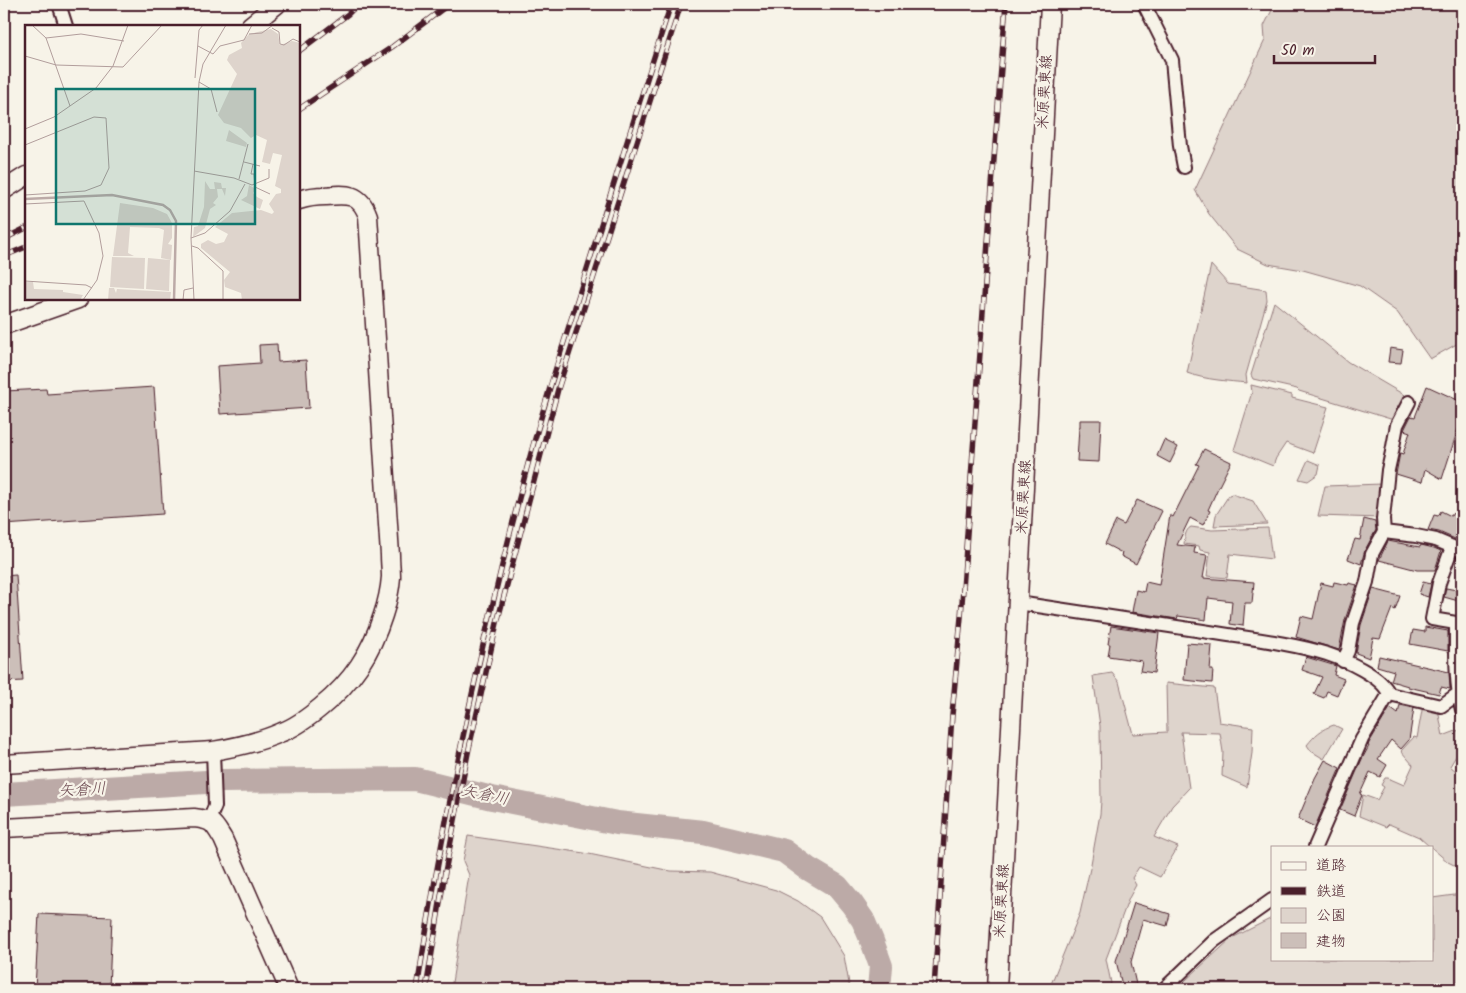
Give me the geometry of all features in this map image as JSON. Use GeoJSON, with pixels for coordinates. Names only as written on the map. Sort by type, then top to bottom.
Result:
{"type":"FeatureCollection","features":[{"type":"Feature","properties":{"kind":"street"},"geometry":{"type":"LineString","coordinates":[[59,4],[66,25]]}},
{"type":"Feature","properties":{"kind":"street"},"geometry":{"type":"LineString","coordinates":[[251,25],[278,4]]}},
{"type":"Feature","properties":{"kind":"street","name":"米原栗東線"},"geometry":{"type":"LineString","coordinates":[[997,989],[1050,4]]}},
{"type":"Feature","properties":{"kind":"street"},"geometry":{"type":"LineString","coordinates":[[1144,4],[1172,60],[1179,138],[1184,167]]}},
{"type":"Feature","properties":{"kind":"street"},"geometry":{"type":"LineString","coordinates":[[4,190],[25,177]]}},
{"type":"Feature","properties":{"kind":"street"},"geometry":{"type":"LineString","coordinates":[[4,764],[213,754],[245,745],[284,732],[308,717],[351,679],[364,660],[377,635],[391,579],[368,216],[362,203],[354,197],[345,194],[309,197],[300,200]]}},
{"type":"Feature","properties":{"kind":"street"},"geometry":{"type":"LineString","coordinates":[[4,325],[75,300]]}},
{"type":"Feature","properties":{"kind":"street"},"geometry":{"type":"LineString","coordinates":[[1344,661],[1348,651],[1353,623],[1367,582],[1372,554],[1384,532],[1383,519],[1388,470],[1397,425],[1409,402]]}},
{"type":"Feature","properties":{"kind":"street"},"geometry":{"type":"LineString","coordinates":[[1384,532],[1436,540],[1457,549],[1438,583],[1432,619],[1456,623],[1456,656],[1462,710]]}},
{"type":"Feature","properties":{"kind":"street"},"geometry":{"type":"LineString","coordinates":[[1018,603],[1268,641],[1312,650],[1344,661],[1375,676],[1383,683],[1389,694],[1441,706],[1460,692]]}},
{"type":"Feature","properties":{"kind":"street"},"geometry":{"type":"LineString","coordinates":[[1315,846],[1362,739],[1389,694]]}},
{"type":"Feature","properties":{"kind":"street"},"geometry":{"type":"LineString","coordinates":[[213,754],[212,813],[215,825],[224,838],[289,989]]}},
{"type":"Feature","properties":{"kind":"street"},"geometry":{"type":"LineString","coordinates":[[4,828],[194,818],[212,813]]}},
{"type":"Feature","properties":{"kind":"street"},"geometry":{"type":"LineString","coordinates":[[1164,989],[1214,942],[1271,901]]}},
{"type":"Feature","properties":{"kind":"green space"},"geometry":{"type":"Polygon","coordinates":[[[1275,4],[1462,4],[1462,341],[1430,359],[1397,312],[1360,286],[1303,270],[1268,264],[1237,249],[1209,214],[1195,190],[1265,40],[1264,26],[1275,4]]]}},
{"type":"Feature","properties":{"kind":"green space"},"geometry":{"type":"Polygon","coordinates":[[[1211,265],[1228,284],[1266,290],[1267,300],[1246,375],[1247,383],[1209,379],[1187,373],[1211,265]]]}},
{"type":"Feature","properties":{"kind":"green space"},"geometry":{"type":"Polygon","coordinates":[[[1274,302],[1348,362],[1406,396],[1397,421],[1297,389],[1253,379],[1251,375],[1274,302]]]}},
{"type":"Feature","properties":{"kind":"green space"},"geometry":{"type":"Polygon","coordinates":[[[1251,385],[1292,395],[1292,398],[1328,407],[1313,453],[1286,443],[1273,466],[1234,450],[1252,392],[1251,385]]]}},
{"type":"Feature","properties":{"kind":"green space"},"geometry":{"type":"Polygon","coordinates":[[[1308,460],[1320,465],[1318,474],[1308,481],[1299,479],[1308,460]]]}},
{"type":"Feature","properties":{"kind":"green space"},"geometry":{"type":"Polygon","coordinates":[[[1382,484],[1380,518],[1318,516],[1325,486],[1382,484]]]}},
{"type":"Feature","properties":{"kind":"green space"},"geometry":{"type":"Polygon","coordinates":[[[1232,494],[1253,501],[1267,524],[1214,526],[1216,515],[1229,495],[1232,494]]]}},
{"type":"Feature","properties":{"kind":"green space"},"geometry":{"type":"Polygon","coordinates":[[[1191,527],[1212,530],[1268,528],[1272,559],[1230,554],[1227,578],[1207,576],[1210,552],[1200,550],[1199,546],[1184,544],[1186,532],[1191,527]]]}},
{"type":"Feature","properties":{"kind":"green space"},"geometry":{"type":"Polygon","coordinates":[[[1112,673],[1119,682],[1133,734],[1167,732],[1166,683],[1214,688],[1219,722],[1253,727],[1252,753],[1247,787],[1222,776],[1223,752],[1220,733],[1181,732],[1189,788],[1172,806],[1154,837],[1178,847],[1160,877],[1139,867],[1132,878],[1136,885],[1129,898],[1106,959],[1111,983],[1109,989],[1049,989],[1080,913],[1100,814],[1100,726],[1093,676],[1112,673]]]}},
{"type":"Feature","properties":{"kind":"green space"},"geometry":{"type":"Polygon","coordinates":[[[1423,705],[1438,709],[1443,736],[1462,730],[1462,746],[1450,766],[1462,776],[1462,869],[1448,862],[1434,850],[1434,846],[1429,846],[1419,837],[1389,824],[1386,827],[1359,816],[1363,795],[1377,800],[1384,787],[1381,785],[1385,778],[1404,785],[1413,765],[1401,751],[1414,737],[1417,738],[1423,705]]]}},
{"type":"Feature","properties":{"kind":"green space"},"geometry":{"type":"Polygon","coordinates":[[[1334,725],[1342,729],[1324,759],[1311,751],[1307,745],[1325,728],[1334,725]]]}},
{"type":"Feature","properties":{"kind":"green space"},"geometry":{"type":"Polygon","coordinates":[[[468,836],[584,853],[671,871],[710,872],[776,890],[798,901],[820,917],[844,956],[850,989],[451,989],[469,875],[463,861],[468,836]]]}},
{"type":"Feature","properties":{"kind":"green space"},"geometry":{"type":"Polygon","coordinates":[[[1462,894],[1462,989],[1176,989],[1232,938],[1271,918],[1271,960],[1434,960],[1434,898],[1462,894]]]}},
{"type":"Feature","properties":{"kind":"building"},"geometry":{"type":"Polygon","coordinates":[[[277,344],[278,362],[306,360],[309,408],[220,414],[217,366],[260,363],[259,345],[277,344]]]}},
{"type":"Feature","properties":{"kind":"building"},"geometry":{"type":"Polygon","coordinates":[[[1390,348],[1403,350],[1401,363],[1388,362],[1390,348]]]}},
{"type":"Feature","properties":{"kind":"building"},"geometry":{"type":"Polygon","coordinates":[[[1427,386],[1462,402],[1462,431],[1458,429],[1442,479],[1425,469],[1422,482],[1396,474],[1400,453],[1403,454],[1410,432],[1404,430],[1411,416],[1415,417],[1427,386]]]}},
{"type":"Feature","properties":{"kind":"building"},"geometry":{"type":"Polygon","coordinates":[[[154,387],[163,514],[4,525],[4,391],[46,389],[47,394],[154,387]]]}},
{"type":"Feature","properties":{"kind":"building"},"geometry":{"type":"Polygon","coordinates":[[[1080,420],[1101,420],[1099,462],[1077,461],[1080,420]]]}},
{"type":"Feature","properties":{"kind":"building"},"geometry":{"type":"Polygon","coordinates":[[[1164,440],[1178,447],[1170,463],[1157,456],[1164,440]]]}},
{"type":"Feature","properties":{"kind":"building"},"geometry":{"type":"Polygon","coordinates":[[[1204,449],[1231,462],[1208,510],[1210,511],[1203,525],[1190,518],[1177,545],[1195,547],[1194,553],[1207,555],[1203,578],[1254,582],[1252,603],[1245,603],[1243,626],[1230,624],[1232,601],[1208,598],[1206,620],[1178,616],[1177,619],[1132,612],[1136,590],[1144,592],[1146,582],[1159,585],[1170,515],[1173,517],[1199,465],[1196,464],[1204,449]]]}},
{"type":"Feature","properties":{"kind":"building"},"geometry":{"type":"Polygon","coordinates":[[[1137,500],[1162,511],[1136,564],[1121,556],[1122,553],[1105,544],[1116,521],[1124,525],[1137,500]]]}},
{"type":"Feature","properties":{"kind":"building"},"geometry":{"type":"Polygon","coordinates":[[[1462,500],[1462,542],[1439,532],[1428,530],[1434,515],[1438,516],[1441,511],[1451,516],[1453,513],[1455,514],[1462,500]]]}},
{"type":"Feature","properties":{"kind":"building"},"geometry":{"type":"Polygon","coordinates":[[[1364,519],[1375,522],[1376,530],[1365,550],[1361,564],[1348,559],[1355,539],[1360,540],[1364,519]]]}},
{"type":"Feature","properties":{"kind":"building"},"geometry":{"type":"Polygon","coordinates":[[[1388,541],[1420,547],[1421,545],[1441,551],[1435,570],[1417,570],[1379,560],[1388,541]]]}},
{"type":"Feature","properties":{"kind":"building"},"geometry":{"type":"Polygon","coordinates":[[[16,575],[23,681],[4,682],[4,576],[16,575]]]}},
{"type":"Feature","properties":{"kind":"building"},"geometry":{"type":"Polygon","coordinates":[[[1334,582],[1357,585],[1345,620],[1339,650],[1296,637],[1301,616],[1313,619],[1321,583],[1333,586],[1334,582]]]}},
{"type":"Feature","properties":{"kind":"building"},"geometry":{"type":"Polygon","coordinates":[[[1423,582],[1431,584],[1428,597],[1419,594],[1423,582]]]}},
{"type":"Feature","properties":{"kind":"building"},"geometry":{"type":"Polygon","coordinates":[[[1446,588],[1462,591],[1462,602],[1444,597],[1446,588]]]}},
{"type":"Feature","properties":{"kind":"building"},"geometry":{"type":"Polygon","coordinates":[[[1373,589],[1400,596],[1395,610],[1392,608],[1380,639],[1373,638],[1369,658],[1356,653],[1361,625],[1373,589]]]}},
{"type":"Feature","properties":{"kind":"building"},"geometry":{"type":"Polygon","coordinates":[[[1111,626],[1159,633],[1154,673],[1140,671],[1142,661],[1108,656],[1111,626]]]}},
{"type":"Feature","properties":{"kind":"building"},"geometry":{"type":"Polygon","coordinates":[[[1425,627],[1448,631],[1448,651],[1410,644],[1413,630],[1425,632],[1425,627]]]}},
{"type":"Feature","properties":{"kind":"building"},"geometry":{"type":"Polygon","coordinates":[[[1187,643],[1212,645],[1210,670],[1213,670],[1212,683],[1184,680],[1187,643]]]}},
{"type":"Feature","properties":{"kind":"building"},"geometry":{"type":"Polygon","coordinates":[[[1379,656],[1449,672],[1450,689],[1441,687],[1439,694],[1391,681],[1394,671],[1377,666],[1379,656]]]}},
{"type":"Feature","properties":{"kind":"building"},"geometry":{"type":"Polygon","coordinates":[[[1306,657],[1336,666],[1334,675],[1344,679],[1337,695],[1327,691],[1324,698],[1314,694],[1322,677],[1302,670],[1306,657]]]}},
{"type":"Feature","properties":{"kind":"building"},"geometry":{"type":"Polygon","coordinates":[[[1400,705],[1414,708],[1409,740],[1401,749],[1391,740],[1378,759],[1387,765],[1380,777],[1370,772],[1360,794],[1362,795],[1354,816],[1340,810],[1369,743],[1390,708],[1398,714],[1400,705]]]}},
{"type":"Feature","properties":{"kind":"building"},"geometry":{"type":"Polygon","coordinates":[[[1325,760],[1340,768],[1315,827],[1298,819],[1315,778],[1325,760]]]}},
{"type":"Feature","properties":{"kind":"building"},"geometry":{"type":"Polygon","coordinates":[[[1134,903],[1170,914],[1167,926],[1143,919],[1131,962],[1137,989],[1123,989],[1116,961],[1134,903]]]}},
{"type":"Feature","properties":{"kind":"building"},"geometry":{"type":"Polygon","coordinates":[[[39,914],[112,917],[109,989],[35,989],[39,914]]]}},
{"type":"Feature","properties":{"kind":"waterway","name":"矢倉川"},"geometry":{"type":"LineString","coordinates":[[4,794],[223,781],[415,779],[492,798],[617,823],[703,832],[784,851],[807,868],[837,886],[863,920],[872,941],[881,966],[879,989]]}},
{"type":"Feature","properties":{"kind":"railway"},"geometry":{"type":"LineString","coordinates":[[300,50],[348,14],[358,4]]}},
{"type":"Feature","properties":{"kind":"railway"},"geometry":{"type":"LineString","coordinates":[[300,108],[392,47],[449,4]]}},
{"type":"Feature","properties":{"kind":"railway"},"geometry":{"type":"LineString","coordinates":[[417,989],[438,862],[463,735],[523,483],[553,377],[671,4]]}},
{"type":"Feature","properties":{"kind":"railway"},"geometry":{"type":"LineString","coordinates":[[426,989],[445,872],[468,753],[497,623],[558,389],[681,4]]}},
{"type":"Feature","properties":{"kind":"railway"},"geometry":{"type":"LineString","coordinates":[[934,989],[952,715],[961,617],[1006,4]]}},
{"type":"Feature","properties":{"kind":"railway"},"geometry":{"type":"LineString","coordinates":[[4,239],[25,228]]}},
{"type":"Feature","properties":{"kind":"railway"},"geometry":{"type":"LineString","coordinates":[[4,256],[25,247]]}}]}
